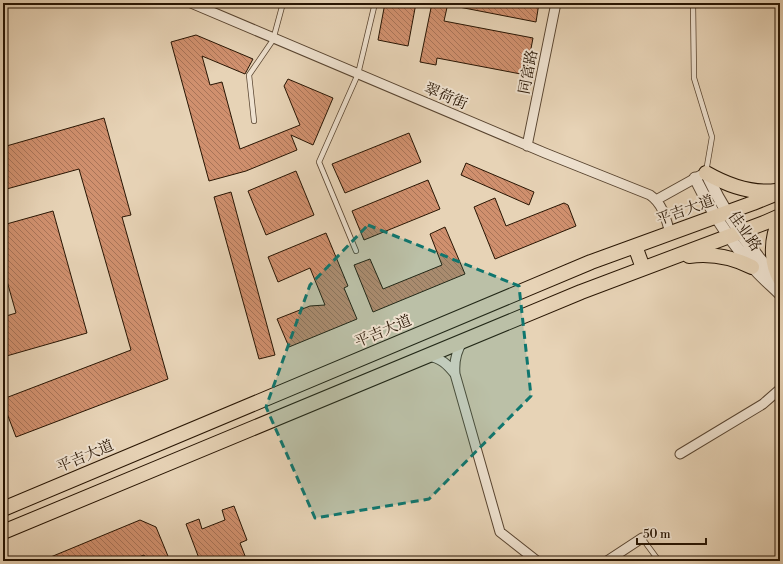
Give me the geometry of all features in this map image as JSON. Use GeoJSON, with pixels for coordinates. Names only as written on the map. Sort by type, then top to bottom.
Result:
{"type":"FeatureCollection","features":[{"type":"Feature","properties":{"kind":"main road"},"geometry":{"type":"LineString","coordinates":[[700,175],[751,190],[762,192],[780,191]]}},
{"type":"Feature","properties":{"kind":"main road","name":"平吉大道"},"geometry":{"type":"LineString","coordinates":[[3,509],[584,265],[722,215],[780,191]]}},
{"type":"Feature","properties":{"kind":"main road"},"geometry":{"type":"LineString","coordinates":[[3,532],[581,292],[780,216]]}},
{"type":"Feature","properties":{"kind":"main road"},"geometry":{"type":"LineString","coordinates":[[780,220],[775,232],[773,248],[774,264],[780,280]]}},
{"type":"Feature","properties":{"kind":"main road"},"geometry":{"type":"LineString","coordinates":[[635,246],[644,268]]}},
{"type":"Feature","properties":{"kind":"main road"},"geometry":{"type":"LineString","coordinates":[[670,258],[710,255],[733,260],[752,267]]}},
{"type":"Feature","properties":{"kind":"street","name":"翠荷街"},"geometry":{"type":"LineString","coordinates":[[191,3],[527,146],[650,195],[656,200]]}},
{"type":"Feature","properties":{"kind":"street","name":"同富路"},"geometry":{"type":"LineString","coordinates":[[527,146],[556,3]]}},
{"type":"Feature","properties":{"kind":"street"},"geometry":{"type":"LineString","coordinates":[[670,233],[662,209],[656,200],[700,175]]}},
{"type":"Feature","properties":{"kind":"street","name":"佳业路"},"geometry":{"type":"LineString","coordinates":[[700,175],[714,191],[722,215],[752,267],[780,294]]}},
{"type":"Feature","properties":{"kind":"street","name":"佳业路"},"geometry":{"type":"LineString","coordinates":[[734,234],[780,280]]}},
{"type":"Feature","properties":{"kind":"street"},"geometry":{"type":"LineString","coordinates":[[463,341],[457,352],[454,367],[455,374],[500,532],[537,561]]}},
{"type":"Feature","properties":{"kind":"street"},"geometry":{"type":"LineString","coordinates":[[428,356],[440,359],[446,363],[455,374]]}},
{"type":"Feature","properties":{"kind":"street"},"geometry":{"type":"LineString","coordinates":[[680,454],[763,404],[780,390]]}},
{"type":"Feature","properties":{"kind":"street"},"geometry":{"type":"LineString","coordinates":[[607,561],[642,538]]}},
{"type":"Feature","properties":{"kind":"lane"},"geometry":{"type":"LineString","coordinates":[[254,122],[249,75],[273,37],[282,3]]}},
{"type":"Feature","properties":{"kind":"lane"},"geometry":{"type":"LineString","coordinates":[[356,251],[320,162],[358,74],[375,3]]}},
{"type":"Feature","properties":{"kind":"lane"},"geometry":{"type":"LineString","coordinates":[[693,3],[694,78],[712,137],[708,164],[700,175]]}},
{"type":"Feature","properties":{"kind":"lane"},"geometry":{"type":"LineString","coordinates":[[642,538],[659,561]]}},
{"type":"Feature","properties":{"kind":"highlighted area"},"geometry":{"type":"Polygon","coordinates":[[[368,225],[519,286],[531,396],[429,499],[315,518],[266,407],[310,285],[368,225]]]}},
{"type":"Feature","properties":{"kind":"building"},"geometry":{"type":"Polygon","coordinates":[[[385,3],[416,3],[408,46],[378,40],[385,3]]]}},
{"type":"Feature","properties":{"kind":"building"},"geometry":{"type":"Polygon","coordinates":[[[432,3],[448,3],[444,21],[533,38],[526,75],[437,58],[436,65],[420,62],[432,3]]]}},
{"type":"Feature","properties":{"kind":"building"},"geometry":{"type":"Polygon","coordinates":[[[459,3],[539,3],[536,22],[459,7],[459,3]]]}},
{"type":"Feature","properties":{"kind":"building"},"geometry":{"type":"Polygon","coordinates":[[[196,35],[253,59],[245,74],[202,56],[210,85],[222,82],[240,149],[300,125],[284,86],[288,79],[333,98],[313,145],[291,135],[297,150],[246,171],[209,181],[171,42],[196,35]]]}},
{"type":"Feature","properties":{"kind":"building"},"geometry":{"type":"Polygon","coordinates":[[[104,118],[131,215],[122,217],[168,379],[16,437],[3,403],[3,399],[131,350],[79,169],[3,190],[3,147],[104,118]]]}},
{"type":"Feature","properties":{"kind":"building"},"geometry":{"type":"Polygon","coordinates":[[[409,133],[421,162],[345,193],[332,164],[409,133]]]}},
{"type":"Feature","properties":{"kind":"building"},"geometry":{"type":"Polygon","coordinates":[[[466,163],[534,192],[529,205],[461,175],[466,163]]]}},
{"type":"Feature","properties":{"kind":"building"},"geometry":{"type":"Polygon","coordinates":[[[296,171],[314,215],[266,235],[248,191],[296,171]]]}},
{"type":"Feature","properties":{"kind":"building"},"geometry":{"type":"Polygon","coordinates":[[[428,180],[440,209],[364,240],[352,211],[428,180]]]}},
{"type":"Feature","properties":{"kind":"building"},"geometry":{"type":"Polygon","coordinates":[[[231,192],[275,355],[259,359],[214,197],[231,192]]]}},
{"type":"Feature","properties":{"kind":"building"},"geometry":{"type":"Polygon","coordinates":[[[495,198],[506,226],[564,203],[568,205],[576,226],[495,259],[474,207],[495,198]]]}},
{"type":"Feature","properties":{"kind":"building"},"geometry":{"type":"Polygon","coordinates":[[[53,211],[87,333],[3,357],[3,317],[16,313],[3,267],[3,225],[53,211]]]}},
{"type":"Feature","properties":{"kind":"building"},"geometry":{"type":"Polygon","coordinates":[[[445,227],[465,274],[373,312],[354,265],[370,259],[383,289],[442,265],[430,234],[445,227]]]}},
{"type":"Feature","properties":{"kind":"building"},"geometry":{"type":"Polygon","coordinates":[[[326,233],[348,286],[344,288],[357,319],[289,347],[277,319],[310,306],[325,305],[310,268],[278,282],[268,257],[326,233]]]}},
{"type":"Feature","properties":{"kind":"building"},"geometry":{"type":"Polygon","coordinates":[[[234,506],[247,540],[240,543],[247,561],[200,561],[186,524],[199,519],[202,529],[225,520],[222,510],[234,506]]]}},
{"type":"Feature","properties":{"kind":"building"},"geometry":{"type":"Polygon","coordinates":[[[140,520],[156,527],[170,561],[147,561],[144,555],[130,561],[41,561],[140,520]]]}}]}
